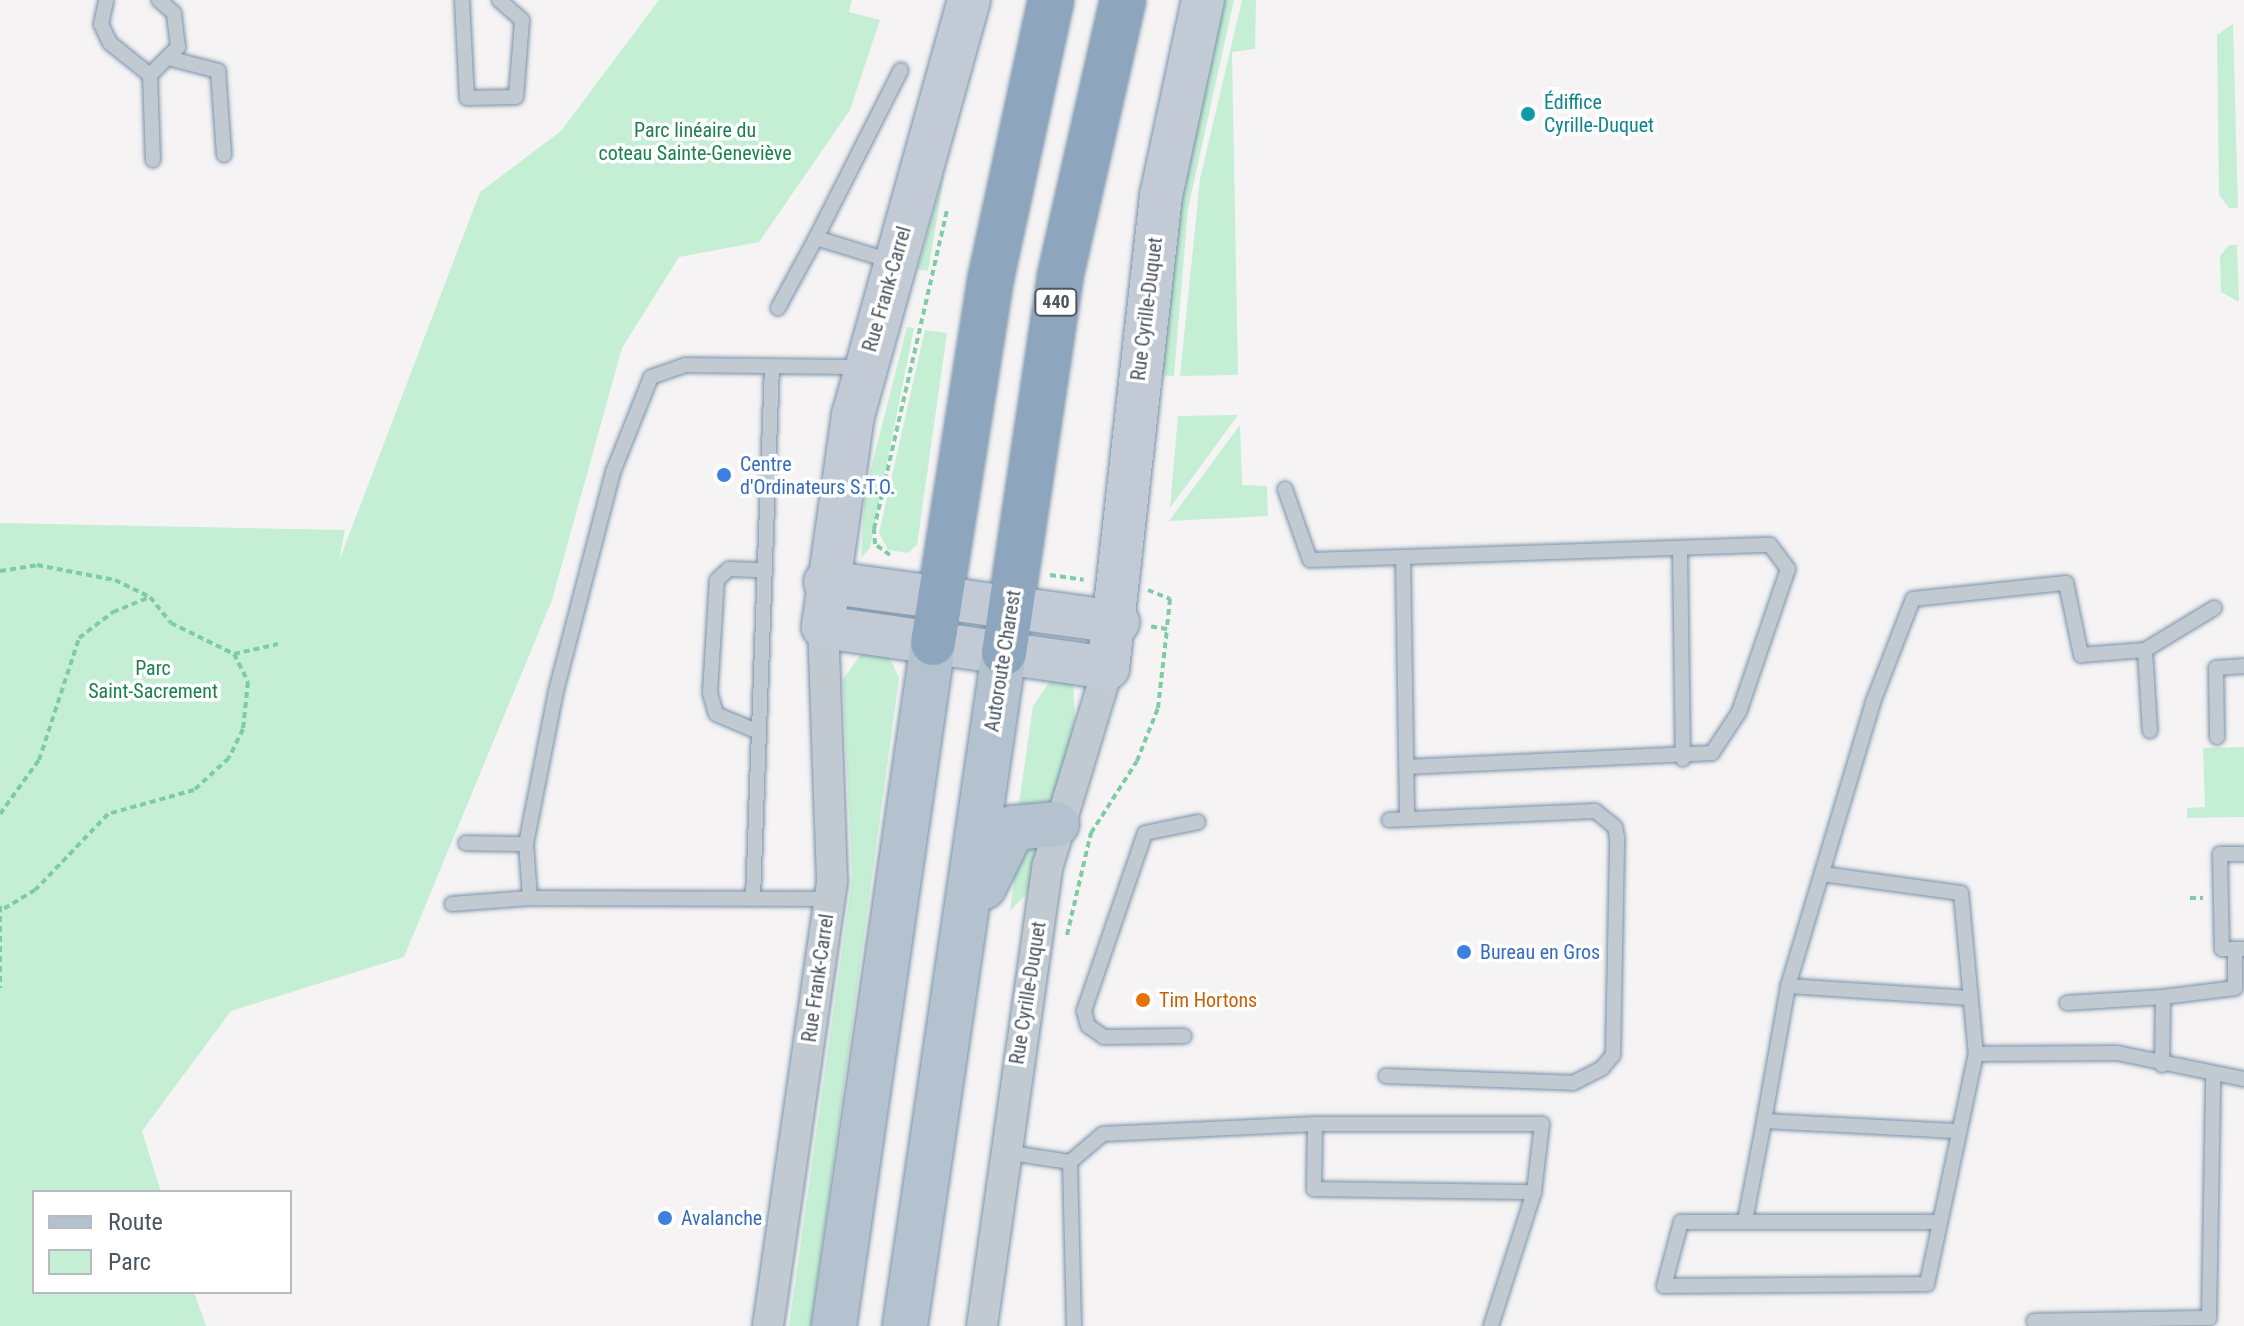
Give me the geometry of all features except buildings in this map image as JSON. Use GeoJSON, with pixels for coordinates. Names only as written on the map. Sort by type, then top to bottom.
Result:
{"type":"FeatureCollection","features":[{"type":"Feature","properties":{"kind":"highway"},"geometry":{"type":"LineString","coordinates":[[933,643],[992,269],[1051,0]]}},
{"type":"Feature","properties":{"kind":"highway","name":"Autoroute Charest"},"geometry":{"type":"LineString","coordinates":[[1004,653],[1060,277],[1123,0]]}},
{"type":"Feature","properties":{"kind":"main road"},"geometry":{"type":"LineString","coordinates":[[834,1326],[933,643]]}},
{"type":"Feature","properties":{"kind":"main road","name":"Autoroute Charest"},"geometry":{"type":"LineString","coordinates":[[905,1326],[1004,653]]}},
{"type":"Feature","properties":{"kind":"main road"},"geometry":{"type":"LineString","coordinates":[[960,954],[1005,836],[1023,825],[1057,824]]}},
{"type":"Feature","properties":{"kind":"street","name":"Rue Frank-Carrel"},"geometry":{"type":"LineString","coordinates":[[768,1326],[829,899],[823,627],[825,582],[865,367],[969,0]]}},
{"type":"Feature","properties":{"kind":"street","name":"Rue Cyrille-Duquet"},"geometry":{"type":"LineString","coordinates":[[982,1326],[1004,1152],[1057,824],[1108,668],[1118,622],[1161,196],[1203,0]]}},
{"type":"Feature","properties":{"kind":"street"},"geometry":{"type":"LineString","coordinates":[[825,582],[1118,622]]}},
{"type":"Feature","properties":{"kind":"street"},"geometry":{"type":"LineString","coordinates":[[823,627],[1108,668]]}},
{"type":"Feature","properties":{"kind":"lane"},"geometry":{"type":"LineString","coordinates":[[107,0],[101,24],[110,43],[150,75],[153,160]]}},
{"type":"Feature","properties":{"kind":"lane"},"geometry":{"type":"LineString","coordinates":[[159,0],[174,13],[172,59]]}},
{"type":"Feature","properties":{"kind":"lane"},"geometry":{"type":"LineString","coordinates":[[462,0],[467,98],[516,97],[522,20],[499,0]]}},
{"type":"Feature","properties":{"kind":"lane"},"geometry":{"type":"LineString","coordinates":[[150,75],[172,59]]}},
{"type":"Feature","properties":{"kind":"lane"},"geometry":{"type":"LineString","coordinates":[[172,59],[218,71],[224,155]]}},
{"type":"Feature","properties":{"kind":"lane"},"geometry":{"type":"LineString","coordinates":[[778,308],[901,70]]}},
{"type":"Feature","properties":{"kind":"lane"},"geometry":{"type":"LineString","coordinates":[[816,238],[894,262]]}},
{"type":"Feature","properties":{"kind":"lane"},"geometry":{"type":"LineString","coordinates":[[753,899],[754,730],[772,366]]}},
{"type":"Feature","properties":{"kind":"lane"},"geometry":{"type":"LineString","coordinates":[[530,898],[526,844],[556,691],[639,395],[663,369],[865,367]]}},
{"type":"Feature","properties":{"kind":"lane"},"geometry":{"type":"LineString","coordinates":[[1285,489],[1310,560],[1770,545],[1788,569],[1739,712],[1712,753],[1683,759],[1406,767]]}},
{"type":"Feature","properties":{"kind":"lane"},"geometry":{"type":"LineString","coordinates":[[1680,548],[1683,759]]}},
{"type":"Feature","properties":{"kind":"lane"},"geometry":{"type":"LineString","coordinates":[[1403,557],[1407,819]]}},
{"type":"Feature","properties":{"kind":"lane"},"geometry":{"type":"LineString","coordinates":[[754,730],[716,714],[710,693],[717,580],[729,569],[762,570]]}},
{"type":"Feature","properties":{"kind":"lane"},"geometry":{"type":"LineString","coordinates":[[1745,1221],[1788,986],[1913,599],[2066,583],[2081,655],[2145,650],[2214,608]]}},
{"type":"Feature","properties":{"kind":"lane"},"geometry":{"type":"LineString","coordinates":[[2145,650],[2150,731]]}},
{"type":"Feature","properties":{"kind":"lane"},"geometry":{"type":"LineString","coordinates":[[2217,737],[2216,668],[2244,666]]}},
{"type":"Feature","properties":{"kind":"lane"},"geometry":{"type":"LineString","coordinates":[[1386,1076],[1573,1083],[1613,1055],[1615,827],[1595,811],[1389,820]]}},
{"type":"Feature","properties":{"kind":"lane"},"geometry":{"type":"LineString","coordinates":[[1184,1036],[1104,1037],[1088,1026],[1084,1011],[1145,833],[1198,822]]}},
{"type":"Feature","properties":{"kind":"lane"},"geometry":{"type":"LineString","coordinates":[[466,843],[526,844]]}},
{"type":"Feature","properties":{"kind":"lane"},"geometry":{"type":"LineString","coordinates":[[2067,1003],[2163,997],[2235,988],[2240,949],[2222,949],[2220,854],[2244,854]]}},
{"type":"Feature","properties":{"kind":"lane"},"geometry":{"type":"LineString","coordinates":[[1822,874],[1961,893],[1976,1054],[1956,1131],[1939,1222],[1927,1284],[1664,1286],[1681,1222],[1939,1222]]}},
{"type":"Feature","properties":{"kind":"lane"},"geometry":{"type":"LineString","coordinates":[[452,904],[530,898],[829,899]]}},
{"type":"Feature","properties":{"kind":"lane"},"geometry":{"type":"LineString","coordinates":[[1788,986],[1970,998]]}},
{"type":"Feature","properties":{"kind":"lane"},"geometry":{"type":"LineString","coordinates":[[2162,1065],[2163,997]]}},
{"type":"Feature","properties":{"kind":"lane"},"geometry":{"type":"LineString","coordinates":[[1976,1054],[2117,1053],[2213,1077],[2244,1079]]}},
{"type":"Feature","properties":{"kind":"lane"},"geometry":{"type":"LineString","coordinates":[[2034,1321],[2209,1318],[2213,1077]]}},
{"type":"Feature","properties":{"kind":"lane"},"geometry":{"type":"LineString","coordinates":[[1764,1121],[1956,1131]]}},
{"type":"Feature","properties":{"kind":"lane"},"geometry":{"type":"LineString","coordinates":[[1004,1152],[1070,1162],[1103,1134],[1315,1124],[1542,1124],[1534,1192],[1491,1326]]}},
{"type":"Feature","properties":{"kind":"lane"},"geometry":{"type":"LineString","coordinates":[[1315,1124],[1314,1189],[1534,1192]]}},
{"type":"Feature","properties":{"kind":"lane"},"geometry":{"type":"LineString","coordinates":[[1070,1162],[1074,1326]]}},
{"type":"Feature","properties":{"kind":"path"},"geometry":{"type":"LineString","coordinates":[[901,557],[879,549],[874,529],[950,195]]}},
{"type":"Feature","properties":{"kind":"path"},"geometry":{"type":"LineString","coordinates":[[0,571],[37,565],[115,580],[150,597],[171,623],[234,654],[248,682],[243,729],[229,758],[194,790],[108,814],[35,890],[1,909],[0,988]]}},
{"type":"Feature","properties":{"kind":"path"},"geometry":{"type":"LineString","coordinates":[[1052,575],[1085,580]]}},
{"type":"Feature","properties":{"kind":"path"},"geometry":{"type":"LineString","coordinates":[[1066,939],[1091,833],[1148,739],[1170,599],[1160,592]]}},
{"type":"Feature","properties":{"kind":"path"},"geometry":{"type":"LineString","coordinates":[[0,814],[39,760],[79,638],[150,597]]}},
{"type":"Feature","properties":{"kind":"path"},"geometry":{"type":"LineString","coordinates":[[1118,622],[1167,629]]}},
{"type":"Feature","properties":{"kind":"path"},"geometry":{"type":"LineString","coordinates":[[234,654],[278,644]]}},
{"type":"Feature","properties":{"kind":"green space","name":"Parc linéaire du coteau Sainte-Geneviève"},"geometry":{"type":"Polygon","coordinates":[[[659,0],[852,0],[849,12],[880,20],[850,110],[759,242],[679,257],[622,348],[552,600],[404,957],[231,1011],[142,1131],[160,1190],[32,1190],[32,1294],[195,1294],[206,1326],[0,1326],[0,523],[345,530],[339,561],[480,192],[561,131],[659,0]]]}},
{"type":"Feature","properties":{"kind":"green space"},"geometry":{"type":"Polygon","coordinates":[[[1220,0],[1234,0],[1188,209],[1174,376],[1159,375],[1175,209],[1220,0]]]}},
{"type":"Feature","properties":{"kind":"green space"},"geometry":{"type":"Polygon","coordinates":[[[1242,0],[1256,0],[1255,49],[1232,52],[1238,375],[1180,376],[1200,179],[1242,0]]]}},
{"type":"Feature","properties":{"kind":"green space"},"geometry":{"type":"Polygon","coordinates":[[[2233,24],[2238,208],[2229,208],[2219,195],[2217,35],[2233,24]]]}},
{"type":"Feature","properties":{"kind":"green space"},"geometry":{"type":"Polygon","coordinates":[[[945,171],[928,271],[918,269],[945,171]]]}},
{"type":"Feature","properties":{"kind":"green space"},"geometry":{"type":"Polygon","coordinates":[[[2229,245],[2237,245],[2239,302],[2221,292],[2220,256],[2229,245]]]}},
{"type":"Feature","properties":{"kind":"green space"},"geometry":{"type":"Polygon","coordinates":[[[907,327],[914,328],[870,548],[861,558],[865,492],[907,327]]]}},
{"type":"Feature","properties":{"kind":"green space"},"geometry":{"type":"Polygon","coordinates":[[[925,330],[947,333],[917,545],[908,553],[888,550],[879,533],[925,330]]]}},
{"type":"Feature","properties":{"kind":"green space"},"geometry":{"type":"Polygon","coordinates":[[[1238,415],[1170,508],[1178,416],[1238,415]]]}},
{"type":"Feature","properties":{"kind":"green space"},"geometry":{"type":"Polygon","coordinates":[[[1240,425],[1242,485],[1267,486],[1268,516],[1169,521],[1240,425]]]}},
{"type":"Feature","properties":{"kind":"green space"},"geometry":{"type":"Polygon","coordinates":[[[862,653],[888,654],[899,678],[811,1326],[789,1326],[852,879],[843,679],[862,653]]]}},
{"type":"Feature","properties":{"kind":"green space"},"geometry":{"type":"Polygon","coordinates":[[[1073,679],[1075,718],[1055,805],[1018,810],[1033,706],[1051,680],[1073,679]]]}},
{"type":"Feature","properties":{"kind":"green space"},"geometry":{"type":"Polygon","coordinates":[[[2244,747],[2244,817],[2187,818],[2187,808],[2205,807],[2203,748],[2244,747]]]}},
{"type":"Feature","properties":{"kind":"green space"},"geometry":{"type":"Polygon","coordinates":[[[1036,843],[1043,844],[1031,889],[1010,911],[1016,864],[1036,843]]]}},
{"type":"Feature","properties":{"kind":"place","name":"Édiffice Cyrille-Duquet"},"geometry":{"type":"Point","coordinates":[1528,114]}},
{"type":"Feature","properties":{"kind":"place","name":"Centre d'Ordinateurs S.T.O."},"geometry":{"type":"Point","coordinates":[724,475]}},
{"type":"Feature","properties":{"kind":"place","name":"Bureau en Gros"},"geometry":{"type":"Point","coordinates":[1464,952]}},
{"type":"Feature","properties":{"kind":"place","name":"Tim Hortons"},"geometry":{"type":"Point","coordinates":[1143,1000]}},
{"type":"Feature","properties":{"kind":"place","name":"Avalanche"},"geometry":{"type":"Point","coordinates":[665,1218]}},
{"type":"Feature","properties":{"kind":"park label","name":"Parc Saint-Sacrement"},"geometry":{"type":"Point","coordinates":[153,680]}}]}
